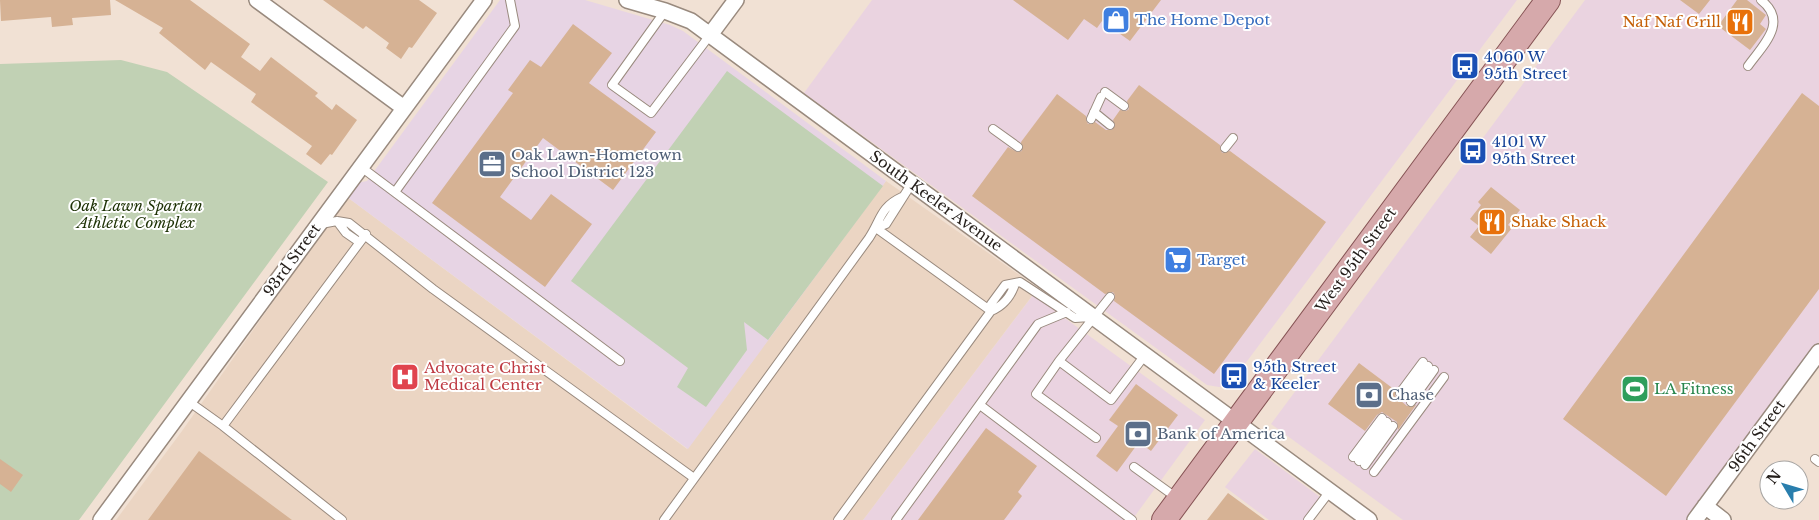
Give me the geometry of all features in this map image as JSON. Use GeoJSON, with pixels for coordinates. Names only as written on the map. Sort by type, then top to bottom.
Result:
{"type":"FeatureCollection","features":[{"type":"Feature","properties":{"kind":"main road","name":"West 95th Street"},"geometry":{"type":"LineString","coordinates":[[1164,520],[1548,0]]}},
{"type":"Feature","properties":{"kind":"street"},"geometry":{"type":"LineString","coordinates":[[257,0],[404,108]]}},
{"type":"Feature","properties":{"kind":"street","name":"93rd Street"},"geometry":{"type":"LineString","coordinates":[[101,520],[484,0]]}},
{"type":"Feature","properties":{"kind":"street","name":"South Keeler Avenue"},"geometry":{"type":"LineString","coordinates":[[627,0],[691,21],[1369,520]]}},
{"type":"Feature","properties":{"kind":"street"},"geometry":{"type":"LineString","coordinates":[[710,35],[736,0]]}},
{"type":"Feature","properties":{"kind":"street","name":"96th Street"},"geometry":{"type":"LineString","coordinates":[[1695,520],[1819,352]]}},
{"type":"Feature","properties":{"kind":"street"},"geometry":{"type":"LineString","coordinates":[[1705,506],[1723,520]]}},
{"type":"Feature","properties":{"kind":"lane"},"geometry":{"type":"LineString","coordinates":[[395,192],[515,26],[510,0]]}},
{"type":"Feature","properties":{"kind":"lane"},"geometry":{"type":"LineString","coordinates":[[1748,66],[1773,31],[1774,16],[1768,6],[1761,0]]}},
{"type":"Feature","properties":{"kind":"lane"},"geometry":{"type":"LineString","coordinates":[[665,11],[612,85],[651,113],[710,35]]}},
{"type":"Feature","properties":{"kind":"lane"},"geometry":{"type":"LineString","coordinates":[[1110,125],[1092,116],[1103,95],[1124,106]]}},
{"type":"Feature","properties":{"kind":"lane"},"geometry":{"type":"LineString","coordinates":[[993,129],[1018,147]]}},
{"type":"Feature","properties":{"kind":"lane"},"geometry":{"type":"LineString","coordinates":[[1225,148],[1233,138]]}},
{"type":"Feature","properties":{"kind":"lane"},"geometry":{"type":"LineString","coordinates":[[361,167],[620,361]]}},
{"type":"Feature","properties":{"kind":"lane"},"geometry":{"type":"LineString","coordinates":[[664,520],[876,228],[886,224],[912,183]]}},
{"type":"Feature","properties":{"kind":"lane"},"geometry":{"type":"LineString","coordinates":[[319,224],[337,221],[349,223],[366,234],[433,289],[694,478]]}},
{"type":"Feature","properties":{"kind":"lane"},"geometry":{"type":"LineString","coordinates":[[337,221],[346,233],[359,242]]}},
{"type":"Feature","properties":{"kind":"lane"},"geometry":{"type":"LineString","coordinates":[[876,228],[991,311]]}},
{"type":"Feature","properties":{"kind":"lane"},"geometry":{"type":"LineString","coordinates":[[223,426],[366,234]]}},
{"type":"Feature","properties":{"kind":"lane"},"geometry":{"type":"LineString","coordinates":[[838,520],[991,311],[1000,307],[1012,292],[1015,284],[1020,282],[1076,318],[1094,317]]}},
{"type":"Feature","properties":{"kind":"lane"},"geometry":{"type":"LineString","coordinates":[[1096,438],[1036,394],[1059,361],[1110,297]]}},
{"type":"Feature","properties":{"kind":"lane"},"geometry":{"type":"LineString","coordinates":[[896,520],[1038,324],[1067,312]]}},
{"type":"Feature","properties":{"kind":"lane"},"geometry":{"type":"LineString","coordinates":[[1059,361],[1111,400],[1145,354]]}},
{"type":"Feature","properties":{"kind":"lane"},"geometry":{"type":"LineString","coordinates":[[1429,366],[1405,397],[1429,366]]}},
{"type":"Feature","properties":{"kind":"lane"},"geometry":{"type":"LineString","coordinates":[[1374,472],[1444,377]]}},
{"type":"Feature","properties":{"kind":"lane"},"geometry":{"type":"LineString","coordinates":[[188,401],[223,426],[342,520]]}},
{"type":"Feature","properties":{"kind":"lane"},"geometry":{"type":"LineString","coordinates":[[980,405],[1132,520]]}},
{"type":"Feature","properties":{"kind":"lane"},"geometry":{"type":"LineString","coordinates":[[1388,422],[1359,461],[1388,422]]}},
{"type":"Feature","properties":{"kind":"lane"},"geometry":{"type":"LineString","coordinates":[[1134,467],[1178,500]]}},
{"type":"Feature","properties":{"kind":"lane"},"geometry":{"type":"LineString","coordinates":[[1308,520],[1330,491]]}},
{"type":"Feature","properties":{"kind":"shaded area"},"geometry":{"type":"Polygon","coordinates":[[[500,0],[585,0],[670,25],[683,31],[886,181],[688,449],[347,197],[357,183],[367,181],[500,0]]]}},
{"type":"Feature","properties":{"kind":"shaded area"},"geometry":{"type":"Polygon","coordinates":[[[872,0],[1517,0],[1230,384],[1219,387],[1207,385],[804,93],[872,0]]]}},
{"type":"Feature","properties":{"kind":"shaded area"},"geometry":{"type":"Polygon","coordinates":[[[1585,0],[1819,0],[1819,342],[1686,520],[1403,520],[1271,424],[1585,0]]]}},
{"type":"Feature","properties":{"kind":"shaded area","name":"Advocate Christ Medical Center"},"geometry":{"type":"Polygon","coordinates":[[[886,181],[1038,288],[863,520],[116,520],[182,431],[347,197],[687,449],[886,181]]]}},
{"type":"Feature","properties":{"kind":"shaded area"},"geometry":{"type":"Polygon","coordinates":[[[1033,295],[1205,420],[1132,520],[863,520],[1033,295]]]}},
{"type":"Feature","properties":{"kind":"shaded area"},"geometry":{"type":"Polygon","coordinates":[[[1255,449],[1324,500],[1308,520],[1269,520],[1225,487],[1255,449]]]}},
{"type":"Feature","properties":{"kind":"green space","name":"Oak Lawn Spartan Athletic Complex"},"geometry":{"type":"Polygon","coordinates":[[[121,60],[167,72],[328,182],[79,520],[0,520],[0,64],[121,60]]]}},
{"type":"Feature","properties":{"kind":"green space"},"geometry":{"type":"Polygon","coordinates":[[[727,71],[883,186],[768,340],[744,322],[747,350],[706,407],[677,387],[688,368],[571,281],[727,71]]]}},
{"type":"Feature","properties":{"kind":"building"},"geometry":{"type":"Polygon","coordinates":[[[0,0],[110,0],[111,15],[72,18],[73,25],[52,27],[51,17],[1,21],[0,0]]]}},
{"type":"Feature","properties":{"kind":"building"},"geometry":{"type":"Polygon","coordinates":[[[115,0],[190,0],[250,44],[241,57],[260,71],[271,57],[318,93],[315,96],[332,110],[336,104],[357,120],[332,155],[330,154],[321,165],[306,154],[312,146],[251,102],[256,94],[211,62],[205,70],[159,33],[163,28],[115,0]]]}},
{"type":"Feature","properties":{"kind":"building"},"geometry":{"type":"Polygon","coordinates":[[[323,0],[419,0],[437,13],[412,48],[409,47],[401,59],[386,48],[389,43],[366,26],[363,29],[323,0]]]}},
{"type":"Feature","properties":{"kind":"building","name":"The Home Depot"},"geometry":{"type":"Polygon","coordinates":[[[1013,0],[1161,0],[1130,41],[1102,21],[1097,28],[1084,19],[1068,40],[1013,0]]]}},
{"type":"Feature","properties":{"kind":"building"},"geometry":{"type":"Polygon","coordinates":[[[1680,0],[1710,0],[1699,14],[1680,0]]]}},
{"type":"Feature","properties":{"kind":"building"},"geometry":{"type":"Polygon","coordinates":[[[1737,0],[1747,0],[1766,15],[1760,24],[1766,29],[1750,50],[1718,26],[1737,0]]]}},
{"type":"Feature","properties":{"kind":"building","name":"Oak Lawn-Hometown School District 123"},"geometry":{"type":"Polygon","coordinates":[[[573,24],[612,53],[589,83],[656,132],[613,190],[543,138],[500,197],[531,220],[551,194],[592,224],[545,287],[432,203],[513,93],[508,90],[530,60],[541,67],[573,24]]]}},
{"type":"Feature","properties":{"kind":"building","name":"Target"},"geometry":{"type":"Polygon","coordinates":[[[1139,85],[1220,145],[1222,153],[1230,151],[1326,222],[1214,374],[1114,301],[1115,295],[1113,292],[1105,294],[972,196],[1008,147],[1017,152],[1022,151],[1021,142],[1057,94],[1086,116],[1088,124],[1095,122],[1106,130],[1112,130],[1115,126],[1113,120],[1120,110],[1126,111],[1129,109],[1127,101],[1139,85]]]}},
{"type":"Feature","properties":{"kind":"building"},"geometry":{"type":"Polygon","coordinates":[[[1802,93],[1819,106],[1819,289],[1666,496],[1563,419],[1802,93]]]}},
{"type":"Feature","properties":{"kind":"building","name":"Shake Shack"},"geometry":{"type":"Polygon","coordinates":[[[1491,187],[1520,210],[1508,225],[1512,228],[1491,254],[1470,237],[1479,226],[1470,219],[1481,205],[1478,202],[1491,187]]]}},
{"type":"Feature","properties":{"kind":"building","name":"Chase"},"geometry":{"type":"Polygon","coordinates":[[[1359,363],[1395,390],[1395,396],[1407,406],[1416,405],[1398,430],[1397,422],[1382,412],[1377,415],[1365,431],[1328,404],[1359,363]]]}},
{"type":"Feature","properties":{"kind":"building","name":"Bank of America"},"geometry":{"type":"Polygon","coordinates":[[[1136,384],[1178,415],[1151,451],[1139,442],[1117,472],[1096,456],[1118,426],[1109,420],[1136,384]]]}},
{"type":"Feature","properties":{"kind":"building"},"geometry":{"type":"Polygon","coordinates":[[[986,428],[1037,466],[1018,492],[1022,496],[1004,520],[918,520],[986,428]]]}},
{"type":"Feature","properties":{"kind":"building"},"geometry":{"type":"Polygon","coordinates":[[[199,451],[292,520],[148,520],[199,451]]]}},
{"type":"Feature","properties":{"kind":"building"},"geometry":{"type":"Polygon","coordinates":[[[0,459],[23,475],[11,492],[0,484],[0,459]]]}},
{"type":"Feature","properties":{"kind":"building"},"geometry":{"type":"Polygon","coordinates":[[[1228,493],[1265,520],[1207,520],[1228,493]]]}},
{"type":"Feature","properties":{"kind":"place","name":"The Home Depot"},"geometry":{"type":"Point","coordinates":[1116,20]}},
{"type":"Feature","properties":{"kind":"place","name":"Naf Naf Grill"},"geometry":{"type":"Point","coordinates":[1740,22]}},
{"type":"Feature","properties":{"kind":"place","name":"4060 W 95th Street"},"geometry":{"type":"Point","coordinates":[1465,66]}},
{"type":"Feature","properties":{"kind":"place","name":"4101 W 95th Street"},"geometry":{"type":"Point","coordinates":[1473,151]}},
{"type":"Feature","properties":{"kind":"place","name":"Oak Lawn-Hometown School District 123"},"geometry":{"type":"Point","coordinates":[492,164]}},
{"type":"Feature","properties":{"kind":"place","name":"Shake Shack"},"geometry":{"type":"Point","coordinates":[1492,222]}},
{"type":"Feature","properties":{"kind":"place","name":"Target"},"geometry":{"type":"Point","coordinates":[1178,260]}},
{"type":"Feature","properties":{"kind":"place","name":"95th Street & Keeler"},"geometry":{"type":"Point","coordinates":[1234,376]}},
{"type":"Feature","properties":{"kind":"place","name":"Advocate Christ Medical Center"},"geometry":{"type":"Point","coordinates":[405,377]}},
{"type":"Feature","properties":{"kind":"place","name":"LA Fitness"},"geometry":{"type":"Point","coordinates":[1635,389]}},
{"type":"Feature","properties":{"kind":"place","name":"Chase"},"geometry":{"type":"Point","coordinates":[1369,395]}},
{"type":"Feature","properties":{"kind":"place","name":"Bank of America"},"geometry":{"type":"Point","coordinates":[1138,434]}}]}
